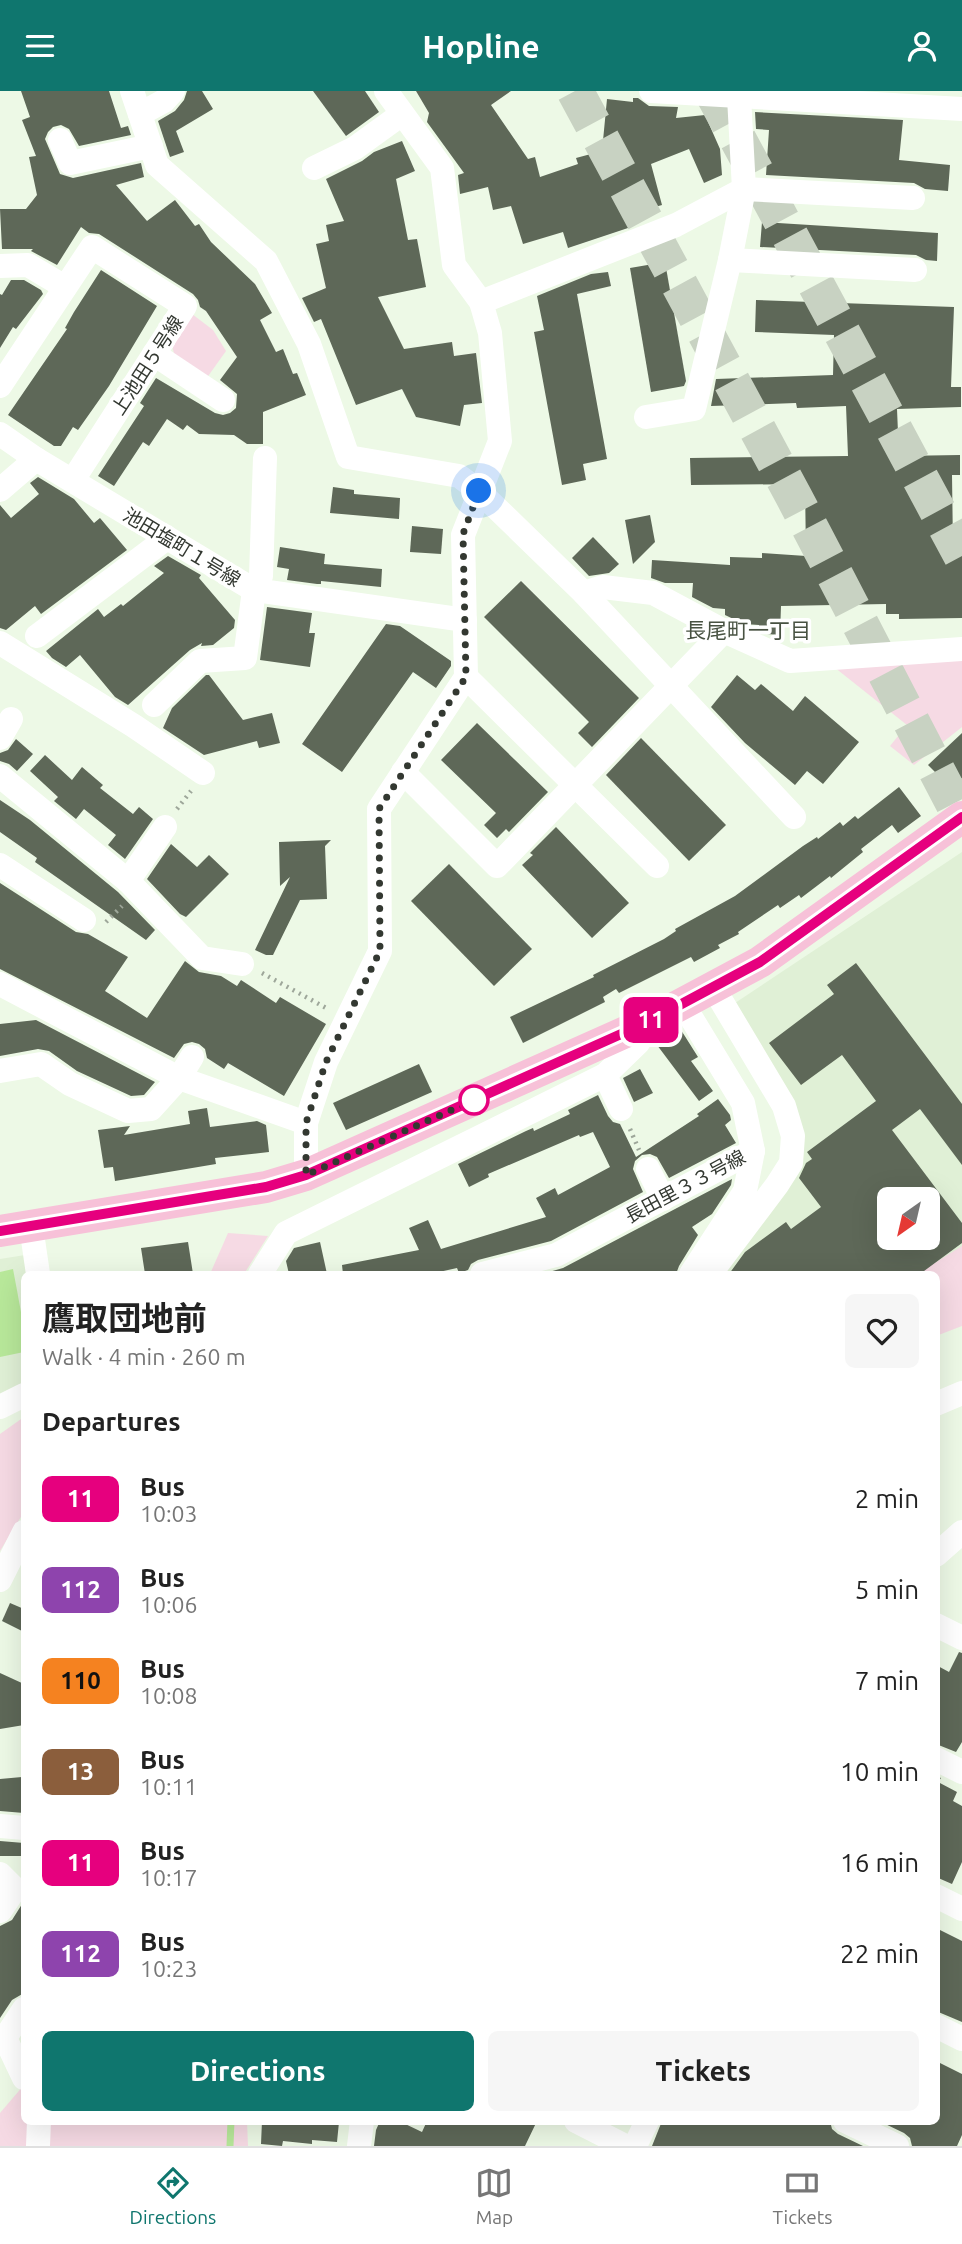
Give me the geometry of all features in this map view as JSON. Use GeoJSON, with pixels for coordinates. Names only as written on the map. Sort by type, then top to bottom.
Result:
{"type":"FeatureCollection","features":[{"type":"Feature","properties":{"kind":"main road"},"geometry":{"type":"LineString","coordinates":[[0,1231],[266,1187],[306,1175],[648,1022],[760,962],[962,817]]}},
{"type":"Feature","properties":{"kind":"street"},"geometry":{"type":"LineString","coordinates":[[173,91],[164,101],[136,102],[154,156],[266,261],[309,344],[348,457],[460,476],[479,491],[584,593],[794,817]]}},
{"type":"Feature","properties":{"kind":"street"},"geometry":{"type":"LineString","coordinates":[[306,1175],[306,1123],[326,1062],[380,951],[379,809],[466,677],[463,534],[500,441],[490,333],[481,302],[454,265],[442,168],[386,91]]}},
{"type":"Feature","properties":{"kind":"street"},"geometry":{"type":"LineString","coordinates":[[651,91],[739,97],[895,98],[962,109]]}},
{"type":"Feature","properties":{"kind":"street"},"geometry":{"type":"LineString","coordinates":[[646,417],[694,409],[744,189],[739,97]]}},
{"type":"Feature","properties":{"kind":"street"},"geometry":{"type":"LineString","coordinates":[[314,168],[355,148],[402,114]]}},
{"type":"Feature","properties":{"kind":"street"},"geometry":{"type":"LineString","coordinates":[[60,140],[70,163],[154,156]]}},
{"type":"Feature","properties":{"kind":"street"},"geometry":{"type":"LineString","coordinates":[[481,302],[676,225],[744,189],[913,198]]}},
{"type":"Feature","properties":{"kind":"street","name":"上池田５号線"},"geometry":{"type":"LineString","coordinates":[[0,386],[92,247],[185,306],[73,480]]}},
{"type":"Feature","properties":{"kind":"street"},"geometry":{"type":"LineString","coordinates":[[730,260],[915,269]]}},
{"type":"Feature","properties":{"kind":"street"},"geometry":{"type":"LineString","coordinates":[[0,266],[28,265],[65,287]]}},
{"type":"Feature","properties":{"kind":"street"},"geometry":{"type":"LineString","coordinates":[[154,354],[223,400]]}},
{"type":"Feature","properties":{"kind":"street","name":"池田塩町１号線"},"geometry":{"type":"LineString","coordinates":[[0,434],[36,459],[254,590],[466,620]]}},
{"type":"Feature","properties":{"kind":"street"},"geometry":{"type":"LineString","coordinates":[[154,705],[200,661],[244,658],[254,590],[261,576],[265,458]]}},
{"type":"Feature","properties":{"kind":"street"},"geometry":{"type":"LineString","coordinates":[[0,491],[36,459]]}},
{"type":"Feature","properties":{"kind":"street"},"geometry":{"type":"LineString","coordinates":[[37,636],[167,538]]}},
{"type":"Feature","properties":{"kind":"street"},"geometry":{"type":"LineString","coordinates":[[584,593],[603,587],[653,593],[724,631],[790,661],[962,649]]}},
{"type":"Feature","properties":{"kind":"street"},"geometry":{"type":"LineString","coordinates":[[403,772],[497,866],[724,631]]}},
{"type":"Feature","properties":{"kind":"street"},"geometry":{"type":"LineString","coordinates":[[0,643],[134,726],[203,773]]}},
{"type":"Feature","properties":{"kind":"street"},"geometry":{"type":"LineString","coordinates":[[466,677],[657,866]]}},
{"type":"Feature","properties":{"kind":"street"},"geometry":{"type":"LineString","coordinates":[[0,776],[128,881],[202,958],[253,969]]}},
{"type":"Feature","properties":{"kind":"street"},"geometry":{"type":"LineString","coordinates":[[128,881],[165,827]]}},
{"type":"Feature","properties":{"kind":"street"},"geometry":{"type":"LineString","coordinates":[[0,865],[84,920]]}},
{"type":"Feature","properties":{"kind":"street"},"geometry":{"type":"LineString","coordinates":[[0,983],[306,1123]]}},
{"type":"Feature","properties":{"kind":"street"},"geometry":{"type":"LineString","coordinates":[[712,1271],[791,1163],[793,1136],[784,1106],[713,987]]}},
{"type":"Feature","properties":{"kind":"street","name":"長田里３３号線"},"geometry":{"type":"LineString","coordinates":[[494,1271],[556,1255],[752,1151],[743,1103],[692,1019]]}},
{"type":"Feature","properties":{"kind":"street"},"geometry":{"type":"LineString","coordinates":[[262,1271],[286,1233],[605,1075],[638,1043],[648,1022]]}},
{"type":"Feature","properties":{"kind":"street"},"geometry":{"type":"LineString","coordinates":[[0,1071],[41,1064],[70,1084],[128,1111],[151,1109],[186,1068]]}},
{"type":"Feature","properties":{"kind":"street"},"geometry":{"type":"LineString","coordinates":[[605,1075],[621,1109]]}},
{"type":"Feature","properties":{"kind":"street"},"geometry":{"type":"LineString","coordinates":[[693,1271],[745,1192],[752,1151]]}},
{"type":"Feature","properties":{"kind":"street"},"geometry":{"type":"LineString","coordinates":[[648,1169],[663,1199]]}},
{"type":"Feature","properties":{"kind":"street"},"geometry":{"type":"LineString","coordinates":[[31,1226],[38,1271]]}},
{"type":"Feature","properties":{"kind":"street"},"geometry":{"type":"LineString","coordinates":[[940,1401],[962,1393]]}},
{"type":"Feature","properties":{"kind":"street"},"geometry":{"type":"LineString","coordinates":[[0,1407],[21,1396]]}},
{"type":"Feature","properties":{"kind":"street"},"geometry":{"type":"LineString","coordinates":[[940,1551],[962,1532]]}},
{"type":"Feature","properties":{"kind":"street"},"geometry":{"type":"LineString","coordinates":[[0,1580],[21,1541]]}},
{"type":"Feature","properties":{"kind":"street"},"geometry":{"type":"LineString","coordinates":[[940,1627],[962,1638]]}},
{"type":"Feature","properties":{"kind":"street"},"geometry":{"type":"LineString","coordinates":[[940,1761],[962,1772]]}},
{"type":"Feature","properties":{"kind":"street"},"geometry":{"type":"LineString","coordinates":[[0,1826],[21,1828]]}},
{"type":"Feature","properties":{"kind":"street"},"geometry":{"type":"LineString","coordinates":[[0,1874],[15,1889],[0,1911]]}},
{"type":"Feature","properties":{"kind":"street"},"geometry":{"type":"LineString","coordinates":[[940,1898],[962,1909]]}},
{"type":"Feature","properties":{"kind":"street"},"geometry":{"type":"LineString","coordinates":[[21,2014],[5,2038],[21,2072]]}},
{"type":"Feature","properties":{"kind":"street"},"geometry":{"type":"LineString","coordinates":[[940,2028],[962,2039]]}},
{"type":"Feature","properties":{"kind":"street"},"geometry":{"type":"LineString","coordinates":[[38,2146],[39,2125]]}},
{"type":"Feature","properties":{"kind":"street"},"geometry":{"type":"LineString","coordinates":[[359,2146],[362,2125]]}},
{"type":"Feature","properties":{"kind":"street"},"geometry":{"type":"LineString","coordinates":[[584,2125],[625,2146]]}},
{"type":"Feature","properties":{"kind":"street"},"geometry":{"type":"LineString","coordinates":[[635,2146],[645,2125]]}},
{"type":"Feature","properties":{"kind":"street"},"geometry":{"type":"LineString","coordinates":[[853,2125],[897,2146]]}},
{"type":"Feature","properties":{"kind":"path"},"geometry":{"type":"LineString","coordinates":[[182,803],[188,795]]}},
{"type":"Feature","properties":{"kind":"path"},"geometry":{"type":"LineString","coordinates":[[253,969],[347,1019]]}},
{"type":"Feature","properties":{"kind":"path"},"geometry":{"type":"LineString","coordinates":[[621,1109],[648,1169]]}},
{"type":"Feature","properties":{"kind":"shaded area"},"geometry":{"type":"Polygon","coordinates":[[[192,314],[213,330],[226,351],[206,379],[175,358],[172,345],[192,314]]]}},
{"type":"Feature","properties":{"kind":"shaded area"},"geometry":{"type":"Polygon","coordinates":[[[962,658],[962,727],[914,765],[890,746],[907,725],[834,667],[962,658]]]}},
{"type":"Feature","properties":{"kind":"shaded area"},"geometry":{"type":"Polygon","coordinates":[[[962,852],[962,1302],[940,1278],[940,1271],[706,1271],[781,1168],[786,1141],[775,1112],[720,1013],[962,852]]]}},
{"type":"Feature","properties":{"kind":"shaded area"},"geometry":{"type":"Polygon","coordinates":[[[228,1233],[268,1236],[246,1271],[211,1271],[228,1233]]]}},
{"type":"Feature","properties":{"kind":"shaded area"},"geometry":{"type":"Polygon","coordinates":[[[962,1246],[962,1326],[940,1334],[940,1271],[922,1271],[962,1246]]]}},
{"type":"Feature","properties":{"kind":"shaded area"},"geometry":{"type":"Polygon","coordinates":[[[44,1252],[47,1271],[21,1271],[21,1405],[0,1417],[0,1259],[44,1252]]]}},
{"type":"Feature","properties":{"kind":"shaded area"},"geometry":{"type":"Polygon","coordinates":[[[13,1269],[21,1312],[21,1353],[0,1357],[0,1272],[13,1269]]]}},
{"type":"Feature","properties":{"kind":"shaded area"},"geometry":{"type":"Polygon","coordinates":[[[21,1419],[21,1517],[0,1551],[0,1434],[21,1419]]]}},
{"type":"Feature","properties":{"kind":"shaded area"},"geometry":{"type":"Polygon","coordinates":[[[21,2088],[21,2125],[247,2125],[248,2146],[0,2146],[0,2113],[21,2088]]]}},
{"type":"Feature","properties":{"kind":"building"},"geometry":{"type":"Polygon","coordinates":[[[21,91],[109,91],[121,128],[128,126],[131,135],[79,146],[69,129],[61,125],[53,127],[45,139],[60,174],[73,178],[141,163],[144,177],[116,185],[147,221],[175,200],[195,226],[199,224],[211,242],[255,284],[272,313],[260,320],[276,352],[283,349],[293,374],[297,373],[306,395],[263,412],[263,444],[247,444],[234,435],[199,434],[187,425],[183,430],[167,419],[149,446],[143,442],[114,486],[98,476],[144,406],[140,403],[156,378],[215,413],[223,415],[236,408],[237,394],[220,380],[237,357],[193,294],[99,234],[89,233],[81,227],[57,265],[31,251],[33,249],[2,249],[0,209],[26,209],[37,195],[29,157],[36,156],[22,120],[30,117],[21,91]]]}},
{"type":"Feature","properties":{"kind":"building"},"geometry":{"type":"Polygon","coordinates":[[[187,91],[202,91],[213,109],[176,131],[184,152],[170,157],[158,121],[175,111],[187,91]]]}},
{"type":"Feature","properties":{"kind":"building"},"geometry":{"type":"Polygon","coordinates":[[[313,91],[365,91],[379,112],[346,136],[313,91]]]}},
{"type":"Feature","properties":{"kind":"building"},"geometry":{"type":"Polygon","coordinates":[[[416,91],[511,91],[491,105],[528,159],[535,157],[540,177],[578,164],[576,158],[602,151],[607,99],[633,102],[633,98],[638,98],[649,106],[678,107],[676,118],[705,115],[720,149],[722,175],[704,183],[689,149],[651,164],[662,205],[627,215],[631,227],[568,248],[563,232],[523,244],[511,206],[493,210],[488,187],[460,194],[458,175],[464,173],[427,122],[429,113],[416,91]]]}},
{"type":"Feature","properties":{"kind":"building"},"geometry":{"type":"Polygon","coordinates":[[[755,112],[903,120],[899,160],[950,165],[948,191],[925,189],[914,183],[766,175],[769,130],[756,129],[755,112]]]}},
{"type":"Feature","properties":{"kind":"building"},"geometry":{"type":"Polygon","coordinates":[[[402,141],[415,171],[396,179],[408,240],[417,239],[426,287],[378,297],[404,349],[452,342],[454,356],[476,353],[482,403],[464,405],[460,426],[416,417],[402,389],[356,405],[321,319],[314,322],[302,298],[326,288],[316,244],[329,241],[326,225],[344,221],[326,179],[374,152],[402,141]]]}},
{"type":"Feature","properties":{"kind":"building"},"geometry":{"type":"Polygon","coordinates":[[[762,222],[938,233],[937,261],[916,255],[760,247],[762,222]]]}},
{"type":"Feature","properties":{"kind":"building"},"geometry":{"type":"Polygon","coordinates":[[[665,262],[686,381],[684,386],[651,392],[630,268],[665,262]]]}},
{"type":"Feature","properties":{"kind":"building"},"geometry":{"type":"Polygon","coordinates":[[[101,270],[157,306],[109,386],[78,430],[73,427],[61,446],[54,446],[8,415],[67,329],[65,328],[74,312],[101,270]]]}},
{"type":"Feature","properties":{"kind":"building"},"geometry":{"type":"Polygon","coordinates":[[[608,272],[611,286],[577,294],[607,459],[583,464],[586,480],[562,485],[534,332],[544,330],[537,296],[591,274],[608,272]]]}},
{"type":"Feature","properties":{"kind":"building"},"geometry":{"type":"Polygon","coordinates":[[[11,280],[24,280],[43,294],[16,329],[13,327],[0,348],[0,294],[2,295],[11,280]]]}},
{"type":"Feature","properties":{"kind":"building"},"geometry":{"type":"Polygon","coordinates":[[[756,300],[954,307],[951,387],[961,387],[961,407],[897,409],[899,456],[960,455],[960,475],[952,475],[953,547],[962,547],[962,618],[899,619],[899,614],[886,614],[886,604],[781,606],[780,635],[767,634],[759,631],[759,625],[744,624],[725,615],[725,609],[713,608],[692,597],[693,583],[665,583],[651,578],[652,560],[730,565],[730,557],[762,558],[762,553],[806,556],[805,484],[691,485],[690,458],[848,456],[846,406],[797,408],[796,403],[711,406],[716,379],[833,375],[834,335],[755,332],[756,300]]]}},
{"type":"Feature","properties":{"kind":"building"},"geometry":{"type":"Polygon","coordinates":[[[38,477],[74,499],[94,523],[100,518],[127,550],[41,614],[35,606],[6,630],[0,628],[0,505],[11,518],[39,494],[30,483],[38,477]]]}},
{"type":"Feature","properties":{"kind":"building"},"geometry":{"type":"Polygon","coordinates":[[[333,487],[354,490],[354,494],[400,498],[399,519],[330,513],[333,487]]]}},
{"type":"Feature","properties":{"kind":"building"},"geometry":{"type":"Polygon","coordinates":[[[650,515],[655,542],[633,564],[625,520],[650,515]]]}},
{"type":"Feature","properties":{"kind":"building"},"geometry":{"type":"Polygon","coordinates":[[[412,526],[443,529],[441,554],[410,552],[412,526]]]}},
{"type":"Feature","properties":{"kind":"building"},"geometry":{"type":"Polygon","coordinates":[[[593,537],[619,564],[609,573],[589,576],[572,558],[593,537]]]}},
{"type":"Feature","properties":{"kind":"building"},"geometry":{"type":"Polygon","coordinates":[[[280,547],[325,554],[324,564],[382,569],[381,587],[287,580],[289,569],[277,567],[280,547]]]}},
{"type":"Feature","properties":{"kind":"building"},"geometry":{"type":"Polygon","coordinates":[[[168,556],[201,575],[199,578],[235,620],[234,628],[213,645],[201,646],[202,643],[190,650],[128,705],[115,697],[80,655],[66,667],[46,651],[98,609],[104,617],[121,604],[123,606],[164,573],[154,566],[168,556]]]}},
{"type":"Feature","properties":{"kind":"building"},"geometry":{"type":"Polygon","coordinates":[[[521,581],[639,698],[592,747],[578,733],[589,722],[484,617],[521,581]]]}},
{"type":"Feature","properties":{"kind":"building"},"geometry":{"type":"Polygon","coordinates":[[[267,607],[312,613],[309,633],[315,633],[310,667],[260,660],[267,607]]]}},
{"type":"Feature","properties":{"kind":"building"},"geometry":{"type":"Polygon","coordinates":[[[386,624],[400,626],[451,661],[451,666],[436,688],[413,672],[342,772],[302,744],[386,624]]]}},
{"type":"Feature","properties":{"kind":"building"},"geometry":{"type":"Polygon","coordinates":[[[209,675],[243,720],[272,713],[280,743],[259,748],[257,741],[204,755],[163,728],[172,708],[209,675]]]}},
{"type":"Feature","properties":{"kind":"building"},"geometry":{"type":"Polygon","coordinates":[[[737,675],[755,690],[761,684],[793,711],[805,696],[859,742],[823,784],[807,771],[795,785],[745,743],[711,707],[737,675]]]}},
{"type":"Feature","properties":{"kind":"building"},"geometry":{"type":"Polygon","coordinates":[[[477,723],[548,792],[509,832],[506,829],[497,838],[484,825],[496,813],[441,760],[477,723]]]}},
{"type":"Feature","properties":{"kind":"building"},"geometry":{"type":"Polygon","coordinates":[[[962,733],[962,778],[951,788],[928,765],[962,733]]]}},
{"type":"Feature","properties":{"kind":"building"},"geometry":{"type":"Polygon","coordinates":[[[641,738],[726,825],[689,861],[606,775],[641,738]]]}},
{"type":"Feature","properties":{"kind":"building"},"geometry":{"type":"Polygon","coordinates":[[[16,739],[33,754],[17,771],[0,761],[0,753],[8,750],[16,739]]]}},
{"type":"Feature","properties":{"kind":"building"},"geometry":{"type":"Polygon","coordinates":[[[45,755],[72,780],[82,767],[103,785],[100,788],[133,814],[139,807],[153,819],[125,859],[108,845],[116,835],[84,809],[76,819],[54,801],[58,797],[30,771],[45,755]]]}},
{"type":"Feature","properties":{"kind":"building"},"geometry":{"type":"Polygon","coordinates":[[[899,787],[921,816],[898,833],[892,825],[861,849],[863,852],[831,878],[830,876],[801,898],[799,895],[780,908],[778,905],[738,932],[739,934],[718,945],[720,948],[694,962],[691,957],[619,993],[616,989],[603,997],[605,1002],[523,1043],[510,1017],[594,977],[593,975],[664,939],[676,931],[675,929],[735,896],[840,822],[843,826],[855,816],[858,819],[899,787]]]}},
{"type":"Feature","properties":{"kind":"building"},"geometry":{"type":"Polygon","coordinates":[[[0,800],[30,820],[118,892],[155,930],[146,940],[35,862],[37,858],[0,832],[0,800]]]}},
{"type":"Feature","properties":{"kind":"building"},"geometry":{"type":"Polygon","coordinates":[[[556,827],[629,903],[592,938],[522,865],[556,827]]]}},
{"type":"Feature","properties":{"kind":"building"},"geometry":{"type":"Polygon","coordinates":[[[331,840],[325,846],[327,899],[300,900],[273,955],[255,950],[290,877],[280,886],[279,842],[331,840]]]}},
{"type":"Feature","properties":{"kind":"building"},"geometry":{"type":"Polygon","coordinates":[[[171,844],[197,867],[209,855],[229,874],[186,917],[147,879],[171,844]]]}},
{"type":"Feature","properties":{"kind":"building"},"geometry":{"type":"Polygon","coordinates":[[[449,864],[532,949],[494,986],[411,901],[449,864]]]}},
{"type":"Feature","properties":{"kind":"building"},"geometry":{"type":"Polygon","coordinates":[[[0,883],[76,932],[88,934],[128,957],[105,991],[147,1018],[185,961],[199,972],[221,976],[237,986],[241,980],[276,1003],[280,997],[326,1024],[284,1096],[228,1063],[224,1069],[207,1058],[205,1049],[199,1044],[184,1044],[174,1058],[0,969],[0,883]]]}},
{"type":"Feature","properties":{"kind":"building"},"geometry":{"type":"Polygon","coordinates":[[[856,963],[962,1104],[962,1165],[920,1109],[892,1130],[935,1187],[877,1187],[877,1250],[940,1250],[940,1194],[962,1223],[962,1243],[924,1271],[731,1271],[745,1252],[786,1222],[791,1229],[821,1207],[799,1178],[806,1163],[812,1159],[807,1152],[876,1101],[842,1055],[801,1085],[769,1043],[834,994],[827,985],[856,963]]]}},
{"type":"Feature","properties":{"kind":"building"},"geometry":{"type":"Polygon","coordinates":[[[36,1020],[155,1082],[144,1095],[131,1096],[77,1071],[49,1051],[38,1049],[0,1056],[0,1024],[36,1020]]]}},
{"type":"Feature","properties":{"kind":"building"},"geometry":{"type":"Polygon","coordinates":[[[681,1030],[698,1057],[691,1061],[713,1091],[699,1101],[657,1045],[681,1030]]]}},
{"type":"Feature","properties":{"kind":"building"},"geometry":{"type":"Polygon","coordinates":[[[419,1064],[432,1092],[346,1130],[333,1103],[419,1064]]]}},
{"type":"Feature","properties":{"kind":"building"},"geometry":{"type":"Polygon","coordinates":[[[640,1069],[653,1093],[634,1102],[623,1078],[640,1069]]]}},
{"type":"Feature","properties":{"kind":"building"},"geometry":{"type":"Polygon","coordinates":[[[598,1095],[608,1116],[613,1122],[620,1124],[636,1157],[699,1116],[697,1114],[718,1099],[730,1115],[731,1120],[725,1125],[736,1143],[669,1178],[657,1157],[642,1155],[635,1161],[633,1169],[643,1192],[551,1241],[478,1260],[465,1271],[458,1271],[457,1268],[444,1271],[343,1271],[342,1265],[419,1250],[409,1228],[428,1220],[441,1249],[546,1217],[536,1198],[555,1188],[558,1195],[610,1167],[593,1132],[580,1137],[579,1135],[488,1174],[489,1177],[469,1187],[458,1164],[526,1131],[533,1128],[534,1131],[570,1114],[568,1110],[598,1095]]]}},
{"type":"Feature","properties":{"kind":"building"},"geometry":{"type":"Polygon","coordinates":[[[207,1108],[210,1127],[257,1121],[266,1125],[269,1152],[215,1158],[216,1164],[115,1181],[113,1167],[104,1168],[98,1130],[130,1126],[124,1135],[190,1124],[188,1111],[207,1108]]]}},
{"type":"Feature","properties":{"kind":"building"},"geometry":{"type":"Polygon","coordinates":[[[732,1179],[731,1185],[712,1214],[692,1227],[698,1235],[677,1271],[552,1271],[563,1268],[732,1179]]]}},
{"type":"Feature","properties":{"kind":"building"},"geometry":{"type":"Polygon","coordinates":[[[188,1242],[193,1271],[145,1271],[141,1248],[188,1242]]]}},
{"type":"Feature","properties":{"kind":"building"},"geometry":{"type":"Polygon","coordinates":[[[320,1242],[326,1271],[288,1271],[286,1261],[294,1248],[320,1242]]]}},
{"type":"Feature","properties":{"kind":"building"},"geometry":{"type":"Polygon","coordinates":[[[10,1603],[21,1608],[21,1630],[2,1621],[10,1603]]]}},
{"type":"Feature","properties":{"kind":"building"},"geometry":{"type":"Polygon","coordinates":[[[959,1652],[962,1653],[962,1742],[956,1752],[940,1746],[940,1667],[949,1672],[959,1652]]]}},
{"type":"Feature","properties":{"kind":"building"},"geometry":{"type":"Polygon","coordinates":[[[0,1673],[21,1683],[21,1726],[0,1729],[0,1673]]]}},
{"type":"Feature","properties":{"kind":"building"},"geometry":{"type":"Polygon","coordinates":[[[21,1777],[21,1813],[0,1811],[0,1779],[21,1777]]]}},
{"type":"Feature","properties":{"kind":"building"},"geometry":{"type":"Polygon","coordinates":[[[940,1783],[957,1792],[953,1801],[962,1806],[962,1862],[952,1884],[940,1879],[940,1783]]]}},
{"type":"Feature","properties":{"kind":"building"},"geometry":{"type":"Polygon","coordinates":[[[0,1841],[21,1843],[21,1856],[0,1856],[0,1841]]]}},
{"type":"Feature","properties":{"kind":"building"},"geometry":{"type":"Polygon","coordinates":[[[21,1906],[21,1995],[12,2000],[0,2018],[0,1926],[12,1920],[21,1906]]]}},
{"type":"Feature","properties":{"kind":"building"},"geometry":{"type":"Polygon","coordinates":[[[940,1930],[962,1941],[962,2022],[940,2013],[940,1930]]]}},
{"type":"Feature","properties":{"kind":"building"},"geometry":{"type":"Polygon","coordinates":[[[940,2063],[962,2074],[962,2135],[957,2146],[912,2146],[910,2138],[887,2125],[940,2125],[940,2063]]]}},
{"type":"Feature","properties":{"kind":"building"},"geometry":{"type":"Polygon","coordinates":[[[262,2125],[339,2125],[337,2142],[312,2140],[312,2144],[283,2141],[282,2146],[261,2144],[262,2125]]]}},
{"type":"Feature","properties":{"kind":"building"},"geometry":{"type":"Polygon","coordinates":[[[378,2125],[407,2125],[422,2132],[425,2125],[535,2125],[525,2146],[374,2146],[378,2125]]]}},
{"type":"Feature","properties":{"kind":"building"},"geometry":{"type":"Polygon","coordinates":[[[660,2125],[831,2125],[838,2134],[863,2146],[652,2146],[660,2125]]]}},
{"type":"Feature","properties":{"kind":"waterway"},"geometry":{"type":"LineString","coordinates":[[230,2146],[231,2125]]}},
{"type":"Feature","properties":{"kind":"tunnel"},"geometry":{"type":"LineString","coordinates":[[575,91],[794,497],[962,819]]}},
{"type":"Feature","properties":{"kind":"tunnel"},"geometry":{"type":"LineString","coordinates":[[712,91],[962,556]]}},
{"type":"Feature","properties":{"kind":"bus line","name":"11"},"geometry":{"type":"LineString","coordinates":[[0,1231],[266,1187],[306,1175],[648,1022],[760,962],[962,817]]}},
{"type":"Feature","properties":{"kind":"district","name":"長尾町一丁目"},"geometry":{"type":"Point","coordinates":[748,631]}},
{"type":"Feature","properties":{"kind":"route"},"geometry":{"type":"LineString","coordinates":[[474,1100],[306,1175],[306,1123],[326,1062],[380,951],[379,809],[466,677],[463,534],[479,491]]}}]}
